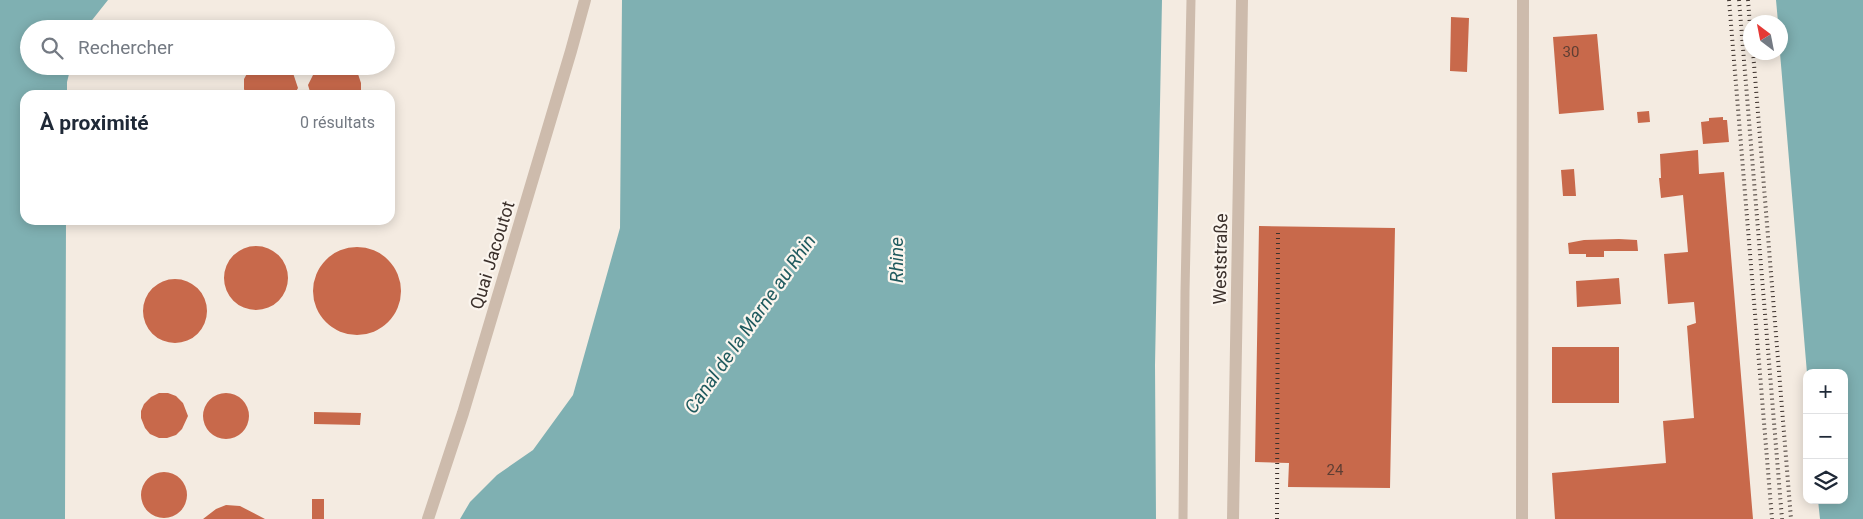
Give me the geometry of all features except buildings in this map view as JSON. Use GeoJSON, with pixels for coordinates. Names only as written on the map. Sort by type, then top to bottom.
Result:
{"type":"FeatureCollection","features":[{"type":"Feature","properties":{"kind":"street","name":"Quai Jacoutot"},"geometry":{"type":"LineString","coordinates":[[428,519],[463,413],[585,0]]}},
{"type":"Feature","properties":{"kind":"street","name":"Weststraße"},"geometry":{"type":"LineString","coordinates":[[1233,519],[1242,0]]}},
{"type":"Feature","properties":{"kind":"street"},"geometry":{"type":"LineString","coordinates":[[1522,519],[1523,0]]}},
{"type":"Feature","properties":{"kind":"lane"},"geometry":{"type":"LineString","coordinates":[[1183,519],[1191,0]]}},
{"type":"Feature","properties":{"kind":"water"},"geometry":{"type":"Polygon","coordinates":[[[0,0],[108,0],[92,20],[20,20],[20,75],[69,75],[67,90],[20,90],[20,225],[66,225],[65,519],[0,519],[0,0]]]}},
{"type":"Feature","properties":{"kind":"water"},"geometry":{"type":"Polygon","coordinates":[[[622,0],[1162,0],[1155,365],[1156,519],[460,519],[470,502],[497,475],[533,450],[573,395],[620,228],[622,0]]]}},
{"type":"Feature","properties":{"kind":"water"},"geometry":{"type":"Polygon","coordinates":[[[1776,0],[1863,0],[1863,519],[1820,519],[1818,504],[1848,504],[1848,369],[1807,369],[1781,60],[1788,60],[1788,15],[1777,15],[1776,0]]]}},
{"type":"Feature","properties":{"kind":"railway"},"geometry":{"type":"LineString","coordinates":[[1729,0],[1772,519]]}},
{"type":"Feature","properties":{"kind":"railway"},"geometry":{"type":"LineString","coordinates":[[1739,0],[1782,519]]}},
{"type":"Feature","properties":{"kind":"railway"},"geometry":{"type":"LineString","coordinates":[[1748,0],[1749,15]]}},
{"type":"Feature","properties":{"kind":"railway"},"geometry":{"type":"LineString","coordinates":[[1754,60],[1791,519]]}},
{"type":"Feature","properties":{"kind":"railway"},"geometry":{"type":"LineString","coordinates":[[1277,519],[1278,232]]}},
{"type":"Feature","properties":{"kind":"water label","name":"Rhine"},"geometry":{"type":"Point","coordinates":[896,260]}},
{"type":"Feature","properties":{"kind":"water label","name":"Canal de la Marne au Rhin"},"geometry":{"type":"Point","coordinates":[750,324]}}]}
